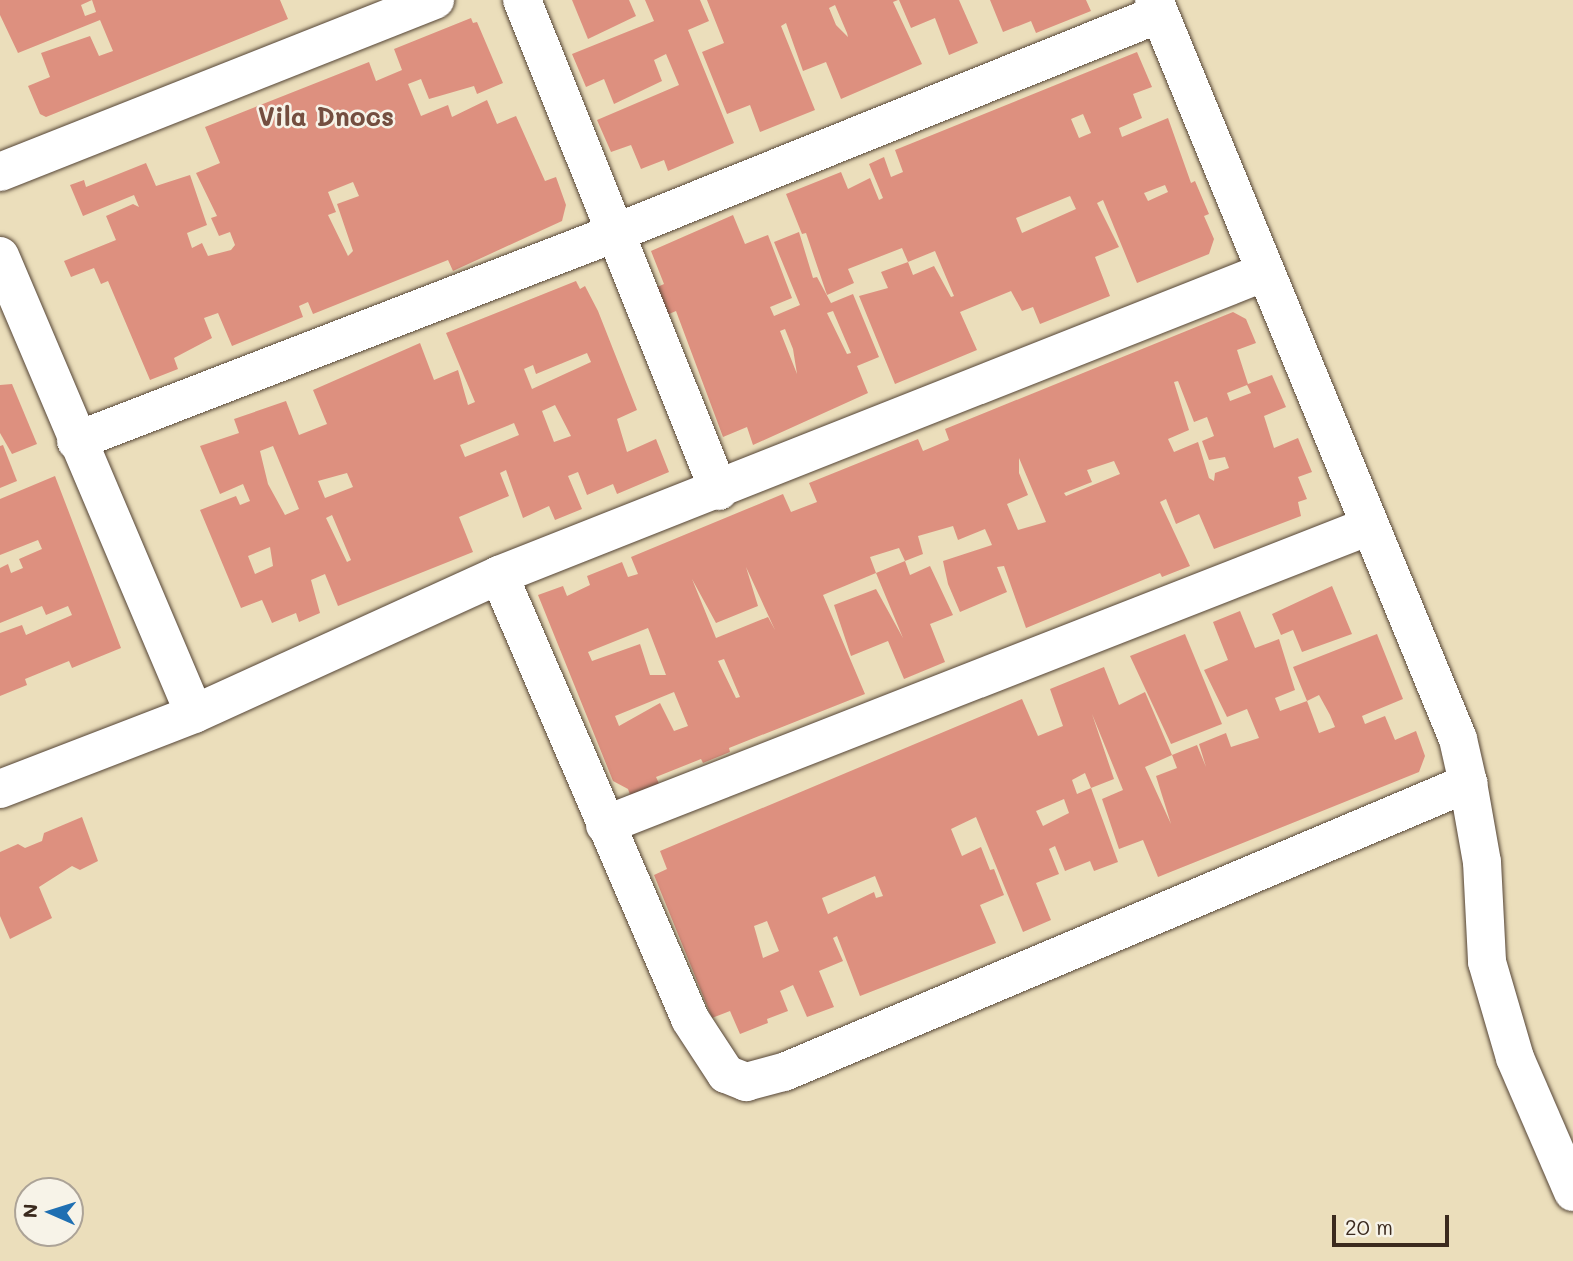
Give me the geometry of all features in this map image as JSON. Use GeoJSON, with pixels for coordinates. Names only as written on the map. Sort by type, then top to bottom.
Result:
{"type":"FeatureCollection","features":[{"type":"Feature","properties":{"kind":"street"},"geometry":{"type":"LineString","coordinates":[[0,172],[435,0]]}},
{"type":"Feature","properties":{"kind":"street"},"geometry":{"type":"LineString","coordinates":[[522,0],[719,491]]}},
{"type":"Feature","properties":{"kind":"street"},"geometry":{"type":"LineString","coordinates":[[76,441],[615,233],[1157,7],[1458,739],[1482,862],[1488,961],[1515,1058],[1573,1192]]}},
{"type":"Feature","properties":{"kind":"street"},"geometry":{"type":"LineString","coordinates":[[0,256],[76,441],[194,714]]}},
{"type":"Feature","properties":{"kind":"street"},"geometry":{"type":"LineString","coordinates":[[0,789],[194,714],[499,575],[719,491],[1265,272]]}},
{"type":"Feature","properties":{"kind":"street"},"geometry":{"type":"LineString","coordinates":[[605,825],[1369,526]]}},
{"type":"Feature","properties":{"kind":"street"},"geometry":{"type":"LineString","coordinates":[[499,575],[690,1018],[726,1074],[746,1082],[784,1072],[1468,783]]}},
{"type":"Feature","properties":{"kind":"building"},"geometry":{"type":"Polygon","coordinates":[[[0,0],[92,0],[280,0],[288,19],[46,117],[40,114],[28,86],[50,77],[41,53],[90,36],[99,56],[113,51],[100,20],[18,53],[0,15],[0,0]],[[92,0],[81,5],[85,16],[96,12],[92,0]]]}},
{"type":"Feature","properties":{"kind":"building"},"geometry":{"type":"Polygon","coordinates":[[[572,0],[629,0],[636,16],[588,39],[572,0]]]}},
{"type":"Feature","properties":{"kind":"building"},"geometry":{"type":"Polygon","coordinates":[[[645,0],[700,0],[709,21],[688,30],[734,143],[668,171],[664,160],[641,169],[631,145],[611,152],[597,120],[679,85],[666,54],[654,60],[662,81],[614,104],[604,79],[586,87],[572,54],[654,21],[645,0]]]}},
{"type":"Feature","properties":{"kind":"building"},"geometry":{"type":"Polygon","coordinates":[[[707,0],[898,0],[893,2],[922,64],[841,99],[826,62],[803,71],[786,23],[781,26],[815,110],[760,132],[750,105],[727,114],[702,52],[724,43],[707,0]],[[835,5],[829,8],[836,25],[848,37],[835,5]]]}},
{"type":"Feature","properties":{"kind":"building"},"geometry":{"type":"Polygon","coordinates":[[[899,0],[959,0],[978,43],[949,55],[935,18],[911,28],[899,0]]]}},
{"type":"Feature","properties":{"kind":"building"},"geometry":{"type":"Polygon","coordinates":[[[990,0],[1086,0],[1091,11],[1036,33],[1031,21],[1003,32],[990,0]]]}},
{"type":"Feature","properties":{"kind":"building"},"geometry":{"type":"Polygon","coordinates":[[[471,18],[473,23],[477,22],[503,83],[477,94],[474,86],[429,99],[421,79],[408,84],[421,116],[448,105],[452,117],[487,100],[497,124],[516,116],[545,181],[556,177],[566,205],[562,221],[453,271],[448,260],[313,314],[308,302],[299,306],[303,317],[232,346],[218,313],[204,318],[212,338],[174,358],[178,369],[150,380],[108,281],[101,284],[94,268],[71,277],[64,261],[116,240],[106,216],[133,204],[139,207],[134,195],[83,216],[70,185],[84,180],[86,187],[146,163],[156,186],[190,175],[207,225],[187,233],[192,248],[202,243],[208,256],[231,250],[235,245],[230,232],[219,236],[211,218],[217,216],[196,173],[220,163],[205,127],[369,62],[376,81],[402,70],[394,49],[471,18]],[[353,182],[328,192],[336,212],[328,215],[348,256],[353,251],[337,204],[359,196],[353,182]]]}},
{"type":"Feature","properties":{"kind":"building"},"geometry":{"type":"Polygon","coordinates":[[[1137,52],[1152,87],[1133,94],[1142,118],[1119,128],[1122,137],[1168,118],[1191,183],[1195,181],[1209,214],[1204,216],[1214,239],[1209,254],[1137,283],[1103,200],[1097,203],[1119,247],[1095,257],[1110,296],[1040,324],[1033,307],[1022,311],[1011,291],[960,312],[977,350],[895,384],[859,296],[888,288],[881,272],[908,262],[902,248],[848,269],[854,283],[827,295],[806,233],[802,234],[786,194],[841,172],[848,189],[870,178],[879,200],[883,198],[869,164],[884,157],[891,177],[903,172],[895,150],[1137,52]],[[1083,114],[1071,119],[1079,138],[1091,133],[1083,114]],[[1165,185],[1144,193],[1148,201],[1168,192],[1165,185]],[[1070,196],[1016,218],[1022,233],[1076,209],[1070,196]],[[935,251],[908,262],[913,275],[934,266],[951,297],[954,296],[935,251]]]}},
{"type":"Feature","properties":{"kind":"building"},"geometry":{"type":"Polygon","coordinates":[[[733,215],[745,244],[768,235],[792,298],[770,307],[774,316],[800,305],[774,242],[799,232],[813,278],[817,277],[831,303],[853,294],[879,357],[857,366],[868,393],[753,445],[747,427],[723,437],[676,311],[662,317],[651,290],[664,284],[651,251],[733,215]],[[833,311],[827,313],[847,354],[851,353],[833,311]],[[785,329],[780,331],[797,374],[793,349],[785,329]]]}},
{"type":"Feature","properties":{"kind":"building"},"geometry":{"type":"Polygon","coordinates":[[[576,281],[580,289],[585,286],[598,311],[637,410],[617,419],[627,452],[656,439],[669,472],[617,494],[613,484],[587,495],[578,472],[568,476],[582,509],[555,520],[549,506],[523,518],[506,470],[500,473],[509,496],[459,517],[473,552],[338,606],[325,574],[311,580],[320,613],[299,622],[296,613],[272,623],[262,600],[241,608],[200,510],[236,496],[240,505],[250,501],[243,484],[220,494],[200,446],[239,433],[234,419],[286,401],[299,435],[327,424],[313,390],[420,343],[434,380],[458,370],[468,405],[475,402],[446,333],[576,281]],[[587,353],[536,374],[533,365],[524,369],[532,389],[591,362],[587,353]],[[555,405],[542,411],[554,442],[571,436],[555,405]],[[514,423],[460,445],[465,457],[519,435],[514,423]],[[273,446],[260,451],[268,484],[285,515],[299,509],[273,446]],[[347,473],[318,481],[325,498],[353,487],[347,473]],[[332,515],[326,518],[347,562],[351,560],[332,515]],[[270,547],[248,556],[255,574],[273,566],[270,547]]]}},
{"type":"Feature","properties":{"kind":"building"},"geometry":{"type":"Polygon","coordinates":[[[1233,312],[1246,319],[1256,343],[1237,350],[1248,384],[1272,375],[1286,407],[1264,416],[1274,448],[1298,438],[1312,472],[1298,477],[1307,499],[1298,502],[1301,516],[1214,549],[1199,514],[1176,524],[1166,499],[1160,502],[1190,566],[1162,577],[1160,573],[1026,628],[1004,566],[997,567],[1007,592],[960,612],[948,584],[943,561],[992,545],[985,529],[958,540],[953,526],[918,536],[923,554],[905,561],[899,548],[870,557],[876,573],[823,595],[865,694],[729,748],[730,752],[703,763],[701,759],[656,777],[661,788],[632,800],[628,789],[613,781],[538,595],[563,586],[567,596],[590,585],[587,576],[622,562],[628,577],[638,574],[631,557],[783,494],[791,512],[817,502],[809,483],[918,439],[923,451],[949,440],[945,429],[1233,312]],[[1178,381],[1174,382],[1189,430],[1168,439],[1174,452],[1198,442],[1209,478],[1214,481],[1215,473],[1229,468],[1225,457],[1209,460],[1202,441],[1214,436],[1207,417],[1194,422],[1178,381]],[[1247,385],[1227,393],[1230,401],[1251,393],[1247,385]],[[1019,458],[1019,473],[1028,495],[1007,504],[1018,530],[1046,522],[1019,458]],[[1114,461],[1087,470],[1092,482],[1064,493],[1066,496],[1120,474],[1114,461]],[[746,567],[758,606],[716,623],[692,579],[716,638],[768,617],[775,630],[746,567]],[[648,628],[588,652],[592,661],[640,644],[650,675],[666,675],[648,628]],[[724,659],[718,661],[736,698],[740,697],[724,659]],[[674,692],[615,716],[619,726],[660,703],[674,731],[688,726],[674,692]]]}},
{"type":"Feature","properties":{"kind":"building"},"geometry":{"type":"Polygon","coordinates":[[[12,384],[37,444],[12,454],[0,433],[0,385],[12,384]]]}},
{"type":"Feature","properties":{"kind":"building"},"geometry":{"type":"Polygon","coordinates":[[[3,445],[17,481],[0,488],[0,446],[3,445]]]}},
{"type":"Feature","properties":{"kind":"building"},"geometry":{"type":"Polygon","coordinates":[[[55,476],[121,648],[72,668],[69,661],[25,679],[27,685],[0,696],[0,633],[22,625],[26,635],[72,615],[68,606],[46,615],[42,606],[0,623],[0,568],[8,564],[11,573],[23,568],[19,559],[42,549],[38,540],[0,555],[0,499],[55,476]]]}},
{"type":"Feature","properties":{"kind":"building"},"geometry":{"type":"Polygon","coordinates":[[[905,561],[910,575],[930,566],[953,615],[930,624],[945,662],[904,679],[888,641],[851,656],[834,605],[876,589],[903,638],[876,573],[905,561]]]}},
{"type":"Feature","properties":{"kind":"building"},"geometry":{"type":"Polygon","coordinates":[[[1332,586],[1352,634],[1302,652],[1293,630],[1281,635],[1272,614],[1332,586]]]}},
{"type":"Feature","properties":{"kind":"building"},"geometry":{"type":"Polygon","coordinates":[[[1240,611],[1255,648],[1279,639],[1295,690],[1275,698],[1280,711],[1307,701],[1293,667],[1377,634],[1403,699],[1362,716],[1365,724],[1385,716],[1395,740],[1416,731],[1425,756],[1419,772],[1158,877],[1143,840],[1119,849],[1102,799],[1123,790],[1092,714],[1114,779],[1091,788],[1118,862],[1094,871],[1090,861],[1065,871],[1055,846],[1049,849],[1059,874],[1036,883],[1051,920],[1023,932],[976,817],[951,829],[962,856],[981,847],[990,870],[994,869],[1004,895],[980,905],[996,943],[860,996],[837,936],[833,938],[843,961],[819,971],[834,1007],[807,1017],[793,985],[780,991],[788,1011],[767,1019],[768,1023],[740,1034],[730,1011],[712,1018],[654,875],[667,869],[660,851],[1022,699],[1038,736],[1063,726],[1050,689],[1104,667],[1119,705],[1145,692],[1172,755],[1197,745],[1206,767],[1199,744],[1226,733],[1231,747],[1259,738],[1247,709],[1227,717],[1204,670],[1228,660],[1213,622],[1240,611]],[[1319,695],[1307,701],[1319,733],[1335,727],[1319,695]],[[1172,755],[1145,767],[1171,824],[1156,776],[1177,768],[1172,755]],[[1085,773],[1072,780],[1077,794],[1091,788],[1085,773]],[[1064,799],[1036,811],[1043,826],[1069,813],[1064,799]],[[875,876],[822,898],[828,914],[874,892],[876,898],[883,896],[875,876]],[[767,921],[754,926],[763,958],[779,951],[767,921]]]}},
{"type":"Feature","properties":{"kind":"building"},"geometry":{"type":"Polygon","coordinates":[[[1185,634],[1222,724],[1171,744],[1130,656],[1185,634]]]}},
{"type":"Feature","properties":{"kind":"building"},"geometry":{"type":"Polygon","coordinates":[[[82,817],[98,861],[80,870],[72,866],[39,887],[52,918],[10,939],[0,916],[0,852],[18,844],[25,848],[42,841],[44,833],[82,817]]]}},
{"type":"Feature","properties":{"kind":"district","name":"Vila Dnocs"},"geometry":{"type":"Point","coordinates":[326,117]}}]}
